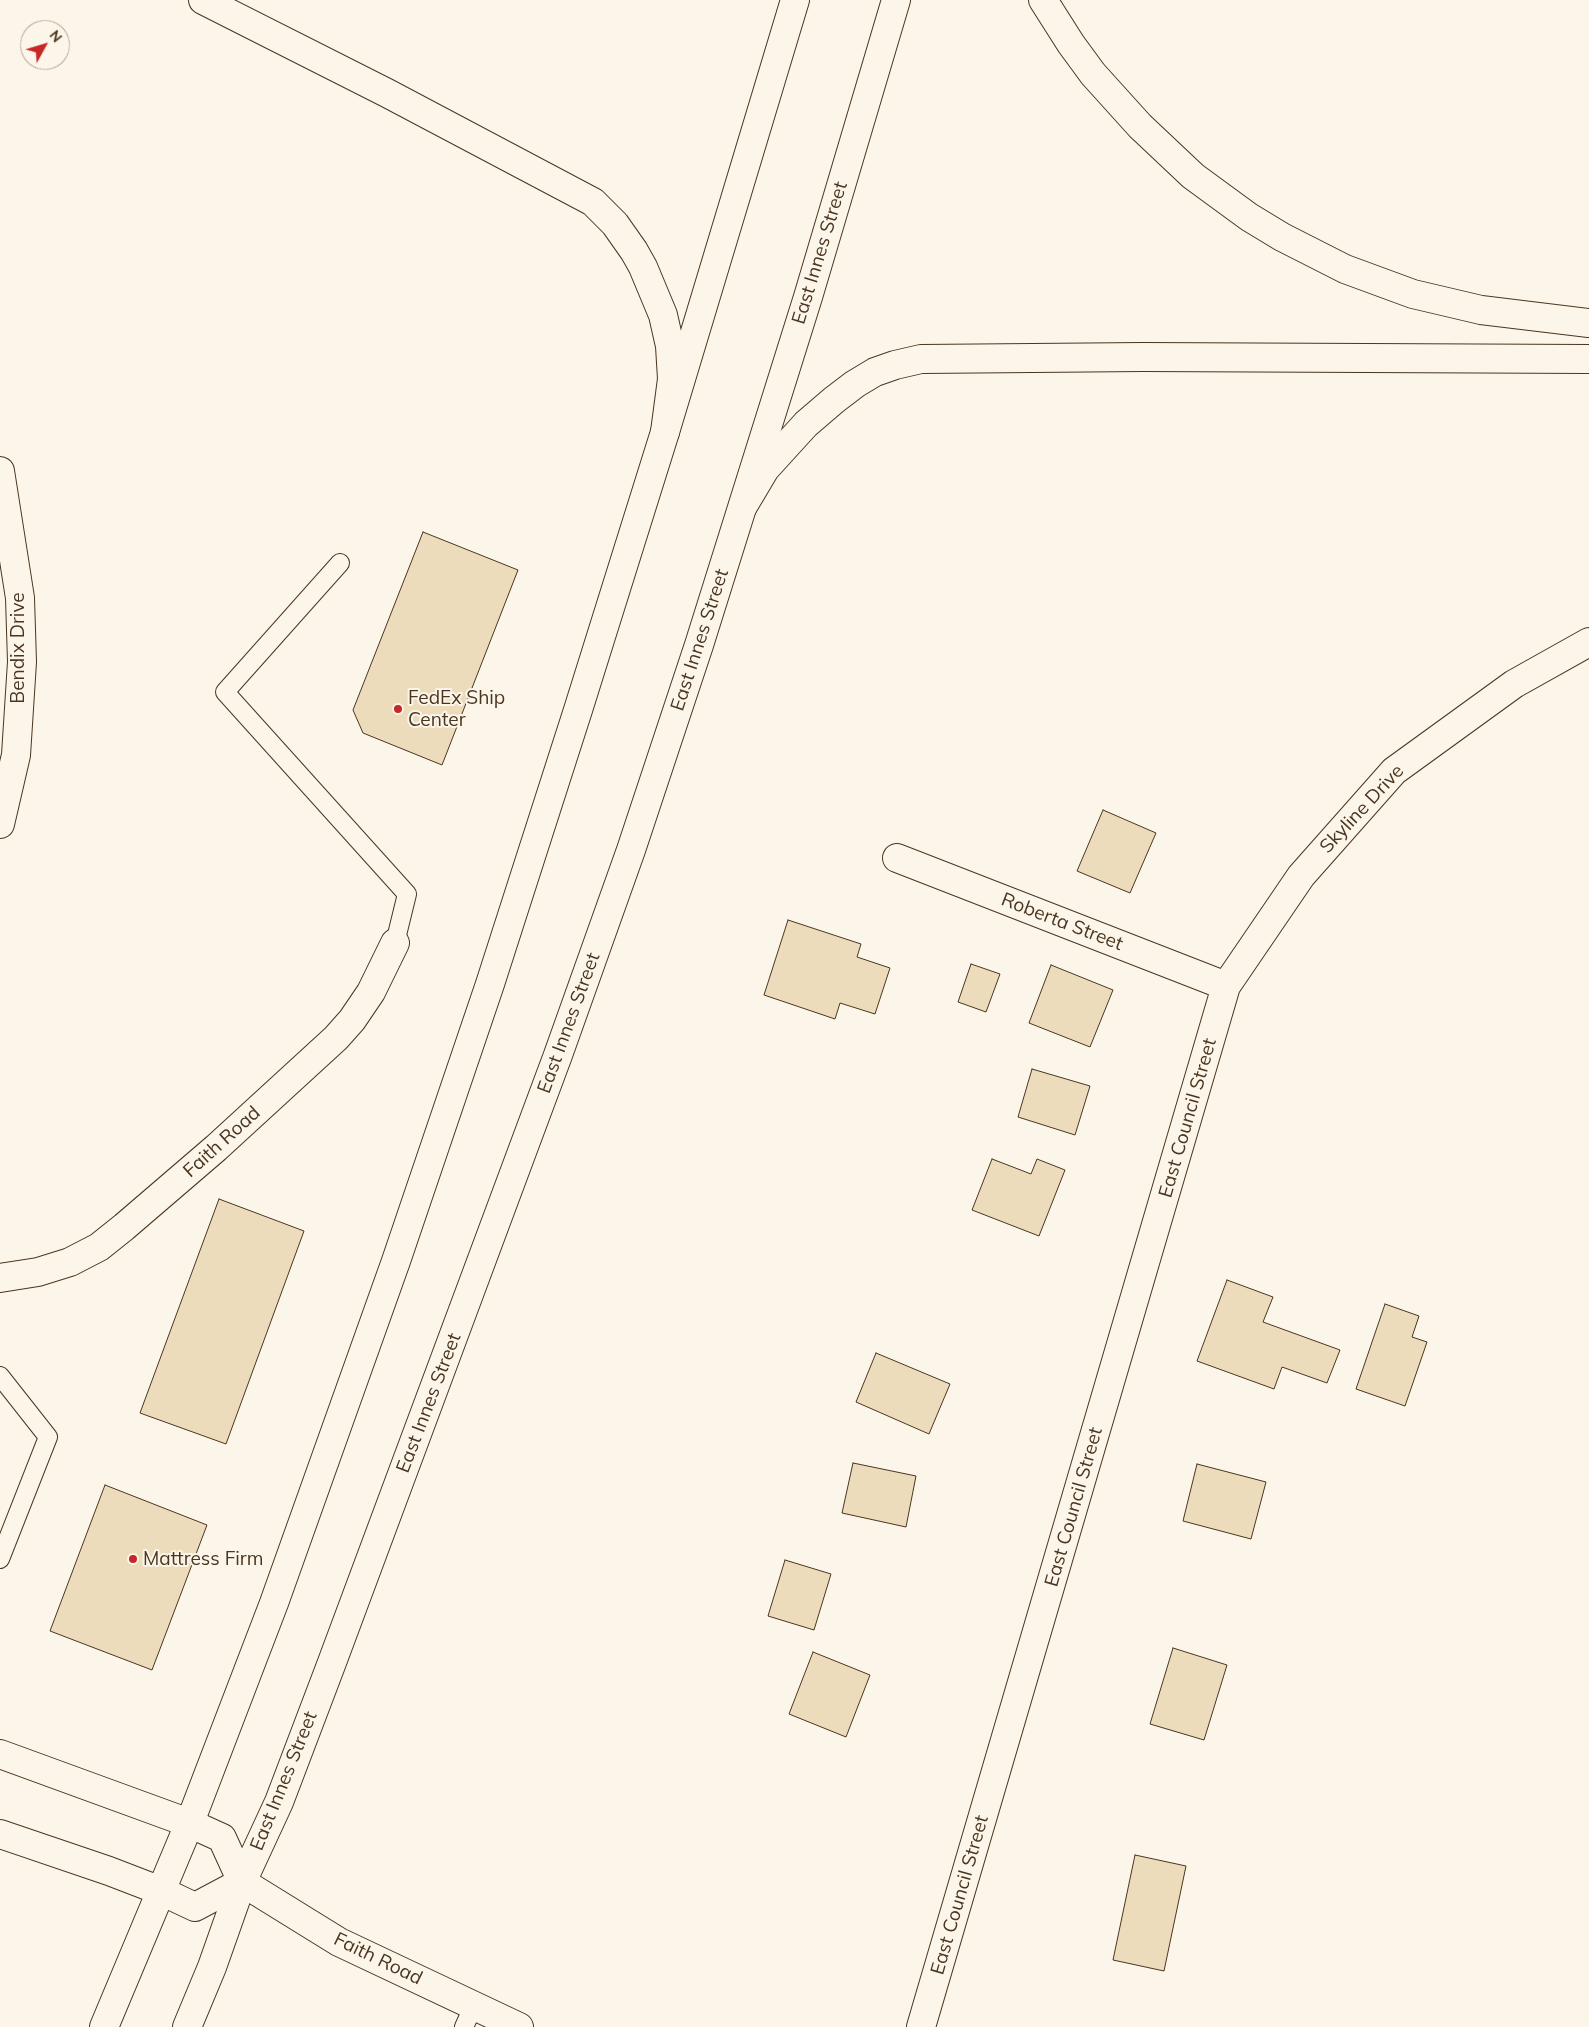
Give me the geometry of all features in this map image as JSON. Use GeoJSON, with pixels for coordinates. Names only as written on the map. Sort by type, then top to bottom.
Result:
{"type":"FeatureCollection","features":[{"type":"Feature","properties":{"kind":"main road"},"geometry":{"type":"LineString","coordinates":[[203,0],[386,93],[593,202],[615,224],[644,267],[663,316],[670,346],[672,379],[665,432]]}},
{"type":"Feature","properties":{"kind":"main road"},"geometry":{"type":"LineString","coordinates":[[104,2027],[189,1823],[277,1595],[396,1261],[512,917],[665,432],[795,0]]}},
{"type":"Feature","properties":{"kind":"main road","name":"East Innes Street"},"geometry":{"type":"LineString","coordinates":[[187,2027],[212,1967],[242,1882],[273,1814],[331,1665],[558,1055],[654,782],[811,288],[896,0]]}},
{"type":"Feature","properties":{"kind":"main road"},"geometry":{"type":"LineString","coordinates":[[1043,0],[1093,74],[1140,126],[1193,176],[1249,217],[1282,237],[1346,270],[1413,294],[1481,310],[1589,323]]}},
{"type":"Feature","properties":{"kind":"main road"},"geometry":{"type":"LineString","coordinates":[[743,506],[770,463],[806,424],[834,400],[875,372],[921,359],[1152,357],[1589,359]]}},
{"type":"Feature","properties":{"kind":"main road","name":"Bendix Drive"},"geometry":{"type":"LineString","coordinates":[[0,471],[20,598],[22,662],[8,753],[0,824]]}},
{"type":"Feature","properties":{"kind":"main road","name":"Skyline Drive"},"geometry":{"type":"LineString","coordinates":[[1226,986],[1301,876],[1394,771],[1514,684],[1589,642]]}},
{"type":"Feature","properties":{"kind":"main road","name":"Roberta Street"},"geometry":{"type":"LineString","coordinates":[[897,858],[1226,986]]}},
{"type":"Feature","properties":{"kind":"main road","name":"Faith Road"},"geometry":{"type":"LineString","coordinates":[[0,1278],[29,1274],[70,1262],[99,1247],[124,1227],[216,1148],[336,1038],[352,1020],[371,992],[395,943]]}},
{"type":"Feature","properties":{"kind":"main road","name":"East Council Street"},"geometry":{"type":"LineString","coordinates":[[921,2027],[1226,986]]}},
{"type":"Feature","properties":{"kind":"main road"},"geometry":{"type":"LineString","coordinates":[[0,1754],[189,1823],[222,1838],[242,1882],[195,1907],[161,1890],[0,1834]]}},
{"type":"Feature","properties":{"kind":"main road","name":"Faith Road"},"geometry":{"type":"LineString","coordinates":[[242,1882],[339,1942],[469,2016],[519,2027]]}},
{"type":"Feature","properties":{"kind":"lane"},"geometry":{"type":"LineString","coordinates":[[340,563],[225,692],[407,894],[395,943]]}},
{"type":"Feature","properties":{"kind":"lane"},"geometry":{"type":"LineString","coordinates":[[0,1376],[48,1438],[0,1559]]}},
{"type":"Feature","properties":{"kind":"building"},"geometry":{"type":"Polygon","coordinates":[[[423,532],[518,570],[442,765],[363,733],[353,710],[423,532]]]}},
{"type":"Feature","properties":{"kind":"building"},"geometry":{"type":"Polygon","coordinates":[[[1103,810],[1156,833],[1130,893],[1077,871],[1103,810]]]}},
{"type":"Feature","properties":{"kind":"building"},"geometry":{"type":"Polygon","coordinates":[[[788,920],[861,944],[857,957],[890,968],[875,1014],[840,1003],[835,1019],[764,995],[788,920]]]}},
{"type":"Feature","properties":{"kind":"building"},"geometry":{"type":"Polygon","coordinates":[[[971,964],[1000,974],[986,1012],[958,1002],[971,964]]]}},
{"type":"Feature","properties":{"kind":"building"},"geometry":{"type":"Polygon","coordinates":[[[1051,965],[1113,990],[1090,1047],[1029,1023],[1051,965]]]}},
{"type":"Feature","properties":{"kind":"building"},"geometry":{"type":"Polygon","coordinates":[[[1032,1069],[1090,1086],[1075,1135],[1018,1117],[1032,1069]]]}},
{"type":"Feature","properties":{"kind":"building"},"geometry":{"type":"Polygon","coordinates":[[[992,1159],[1031,1174],[1037,1159],[1065,1170],[1039,1236],[972,1210],[992,1159]]]}},
{"type":"Feature","properties":{"kind":"building"},"geometry":{"type":"Polygon","coordinates":[[[219,1199],[304,1231],[226,1444],[140,1413],[219,1199]]]}},
{"type":"Feature","properties":{"kind":"building"},"geometry":{"type":"Polygon","coordinates":[[[1227,1280],[1273,1297],[1263,1322],[1340,1350],[1327,1383],[1282,1367],[1274,1389],[1197,1361],[1227,1280]]]}},
{"type":"Feature","properties":{"kind":"building"},"geometry":{"type":"Polygon","coordinates":[[[1385,1304],[1419,1316],[1412,1337],[1427,1342],[1405,1406],[1356,1389],[1385,1304]]]}},
{"type":"Feature","properties":{"kind":"building"},"geometry":{"type":"Polygon","coordinates":[[[876,1353],[950,1384],[929,1434],[856,1402],[876,1353]]]}},
{"type":"Feature","properties":{"kind":"building"},"geometry":{"type":"Polygon","coordinates":[[[853,1463],[916,1476],[906,1527],[842,1513],[853,1463]]]}},
{"type":"Feature","properties":{"kind":"building"},"geometry":{"type":"Polygon","coordinates":[[[1197,1464],[1266,1482],[1251,1539],[1183,1521],[1197,1464]]]}},
{"type":"Feature","properties":{"kind":"building"},"geometry":{"type":"Polygon","coordinates":[[[105,1485],[207,1525],[152,1670],[50,1631],[105,1485]]]}},
{"type":"Feature","properties":{"kind":"building"},"geometry":{"type":"Polygon","coordinates":[[[785,1560],[831,1574],[814,1630],[768,1616],[785,1560]]]}},
{"type":"Feature","properties":{"kind":"building"},"geometry":{"type":"Polygon","coordinates":[[[1173,1648],[1227,1665],[1204,1740],[1150,1724],[1173,1648]]]}},
{"type":"Feature","properties":{"kind":"building"},"geometry":{"type":"Polygon","coordinates":[[[813,1652],[870,1675],[846,1737],[789,1714],[813,1652]]]}},
{"type":"Feature","properties":{"kind":"building"},"geometry":{"type":"Polygon","coordinates":[[[1135,1855],[1186,1866],[1164,1971],[1113,1960],[1135,1855]]]}},
{"type":"Feature","properties":{"kind":"place","name":"FedEx Ship Center"},"geometry":{"type":"Point","coordinates":[398,709]}},
{"type":"Feature","properties":{"kind":"place","name":"Mattress Firm"},"geometry":{"type":"Point","coordinates":[133,1559]}}]}
